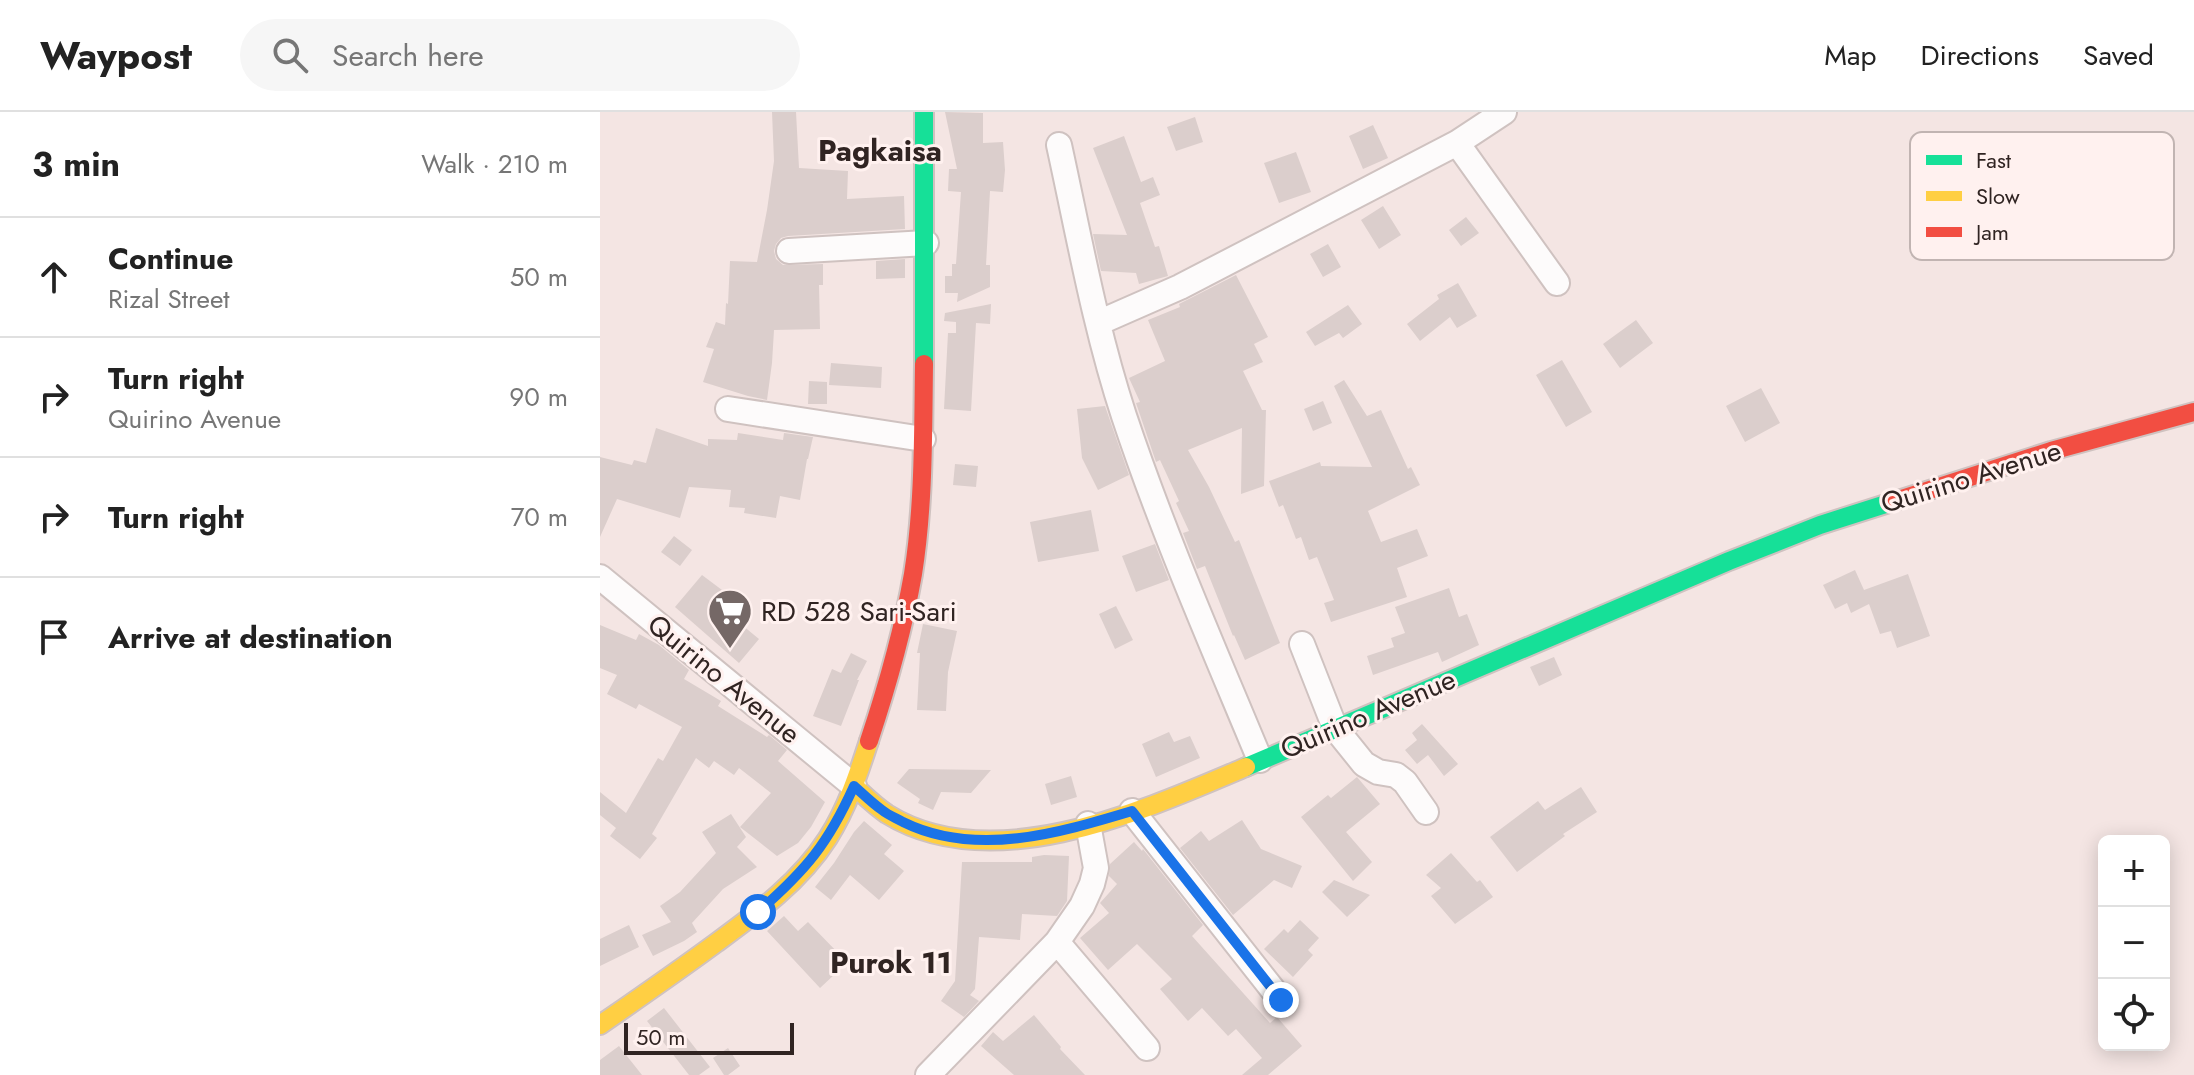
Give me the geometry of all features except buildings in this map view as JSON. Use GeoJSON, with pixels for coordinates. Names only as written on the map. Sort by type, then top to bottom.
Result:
{"type":"FeatureCollection","features":[{"type":"Feature","properties":{"kind":"main road"},"geometry":{"type":"LineString","coordinates":[[600,1025],[734,930],[795,880],[841,816],[854,786],[892,671],[916,550],[923,439],[926,243],[924,112]]}},
{"type":"Feature","properties":{"kind":"main road","name":"Quirino Avenue"},"geometry":{"type":"LineString","coordinates":[[854,786],[883,811],[918,829],[950,837],[997,841],[1088,824],[1172,798],[1820,525],[2051,451],[2194,412]]}},
{"type":"Feature","properties":{"kind":"street"},"geometry":{"type":"LineString","coordinates":[[1098,323],[1180,287],[1457,143],[1504,112]]}},
{"type":"Feature","properties":{"kind":"street"},"geometry":{"type":"LineString","coordinates":[[1457,143],[1557,283]]}},
{"type":"Feature","properties":{"kind":"street"},"geometry":{"type":"LineString","coordinates":[[1059,145],[1098,323],[1124,415],[1187,584],[1260,760]]}},
{"type":"Feature","properties":{"kind":"street"},"geometry":{"type":"LineString","coordinates":[[789,251],[926,243]]}},
{"type":"Feature","properties":{"kind":"street"},"geometry":{"type":"LineString","coordinates":[[728,409],[923,439]]}},
{"type":"Feature","properties":{"kind":"street","name":"Quirino Avenue"},"geometry":{"type":"LineString","coordinates":[[600,577],[854,786]]}},
{"type":"Feature","properties":{"kind":"street"},"geometry":{"type":"LineString","coordinates":[[1302,644],[1335,728],[1364,764],[1378,772],[1396,775],[1405,782],[1426,812]]}},
{"type":"Feature","properties":{"kind":"street"},"geometry":{"type":"LineString","coordinates":[[1132,811],[1281,1000]]}},
{"type":"Feature","properties":{"kind":"street"},"geometry":{"type":"LineString","coordinates":[[928,1075],[1057,942],[1082,906],[1096,868],[1088,824]]}},
{"type":"Feature","properties":{"kind":"street"},"geometry":{"type":"LineString","coordinates":[[1057,942],[1147,1048]]}},
{"type":"Feature","properties":{"kind":"traffic: fast"},"geometry":{"type":"LineString","coordinates":[[924,112],[924,364]]}},
{"type":"Feature","properties":{"kind":"traffic: fast"},"geometry":{"type":"LineString","coordinates":[[1246,767],[1729,561],[1820,525],[1889,503]]}},
{"type":"Feature","properties":{"kind":"traffic: slow"},"geometry":{"type":"LineString","coordinates":[[600,1025],[747,920],[804,869],[841,815],[869,741]]}},
{"type":"Feature","properties":{"kind":"traffic: slow"},"geometry":{"type":"LineString","coordinates":[[854,786],[887,814],[928,832],[973,840],[1020,839],[1068,831],[1116,818],[1246,767]]}},
{"type":"Feature","properties":{"kind":"traffic: jam"},"geometry":{"type":"LineString","coordinates":[[869,741],[894,659],[917,548],[924,364]]}},
{"type":"Feature","properties":{"kind":"traffic: jam"},"geometry":{"type":"LineString","coordinates":[[1889,503],[2051,451],[2194,412]]}},
{"type":"Feature","properties":{"kind":"place","name":"RD 528 Sari-Sari"},"geometry":{"type":"Point","coordinates":[730,650]}},
{"type":"Feature","properties":{"kind":"district","name":"Pagkaisa"},"geometry":{"type":"Point","coordinates":[880,150]}},
{"type":"Feature","properties":{"kind":"district","name":"Purok 11"},"geometry":{"type":"Point","coordinates":[891,962]}},
{"type":"Feature","properties":{"kind":"route"},"geometry":{"type":"LineString","coordinates":[[758,912],[795,880],[818,852],[841,816],[854,786],[883,811],[918,829],[950,837],[997,841],[1040,835],[1132,811],[1281,1000]]}}]}
